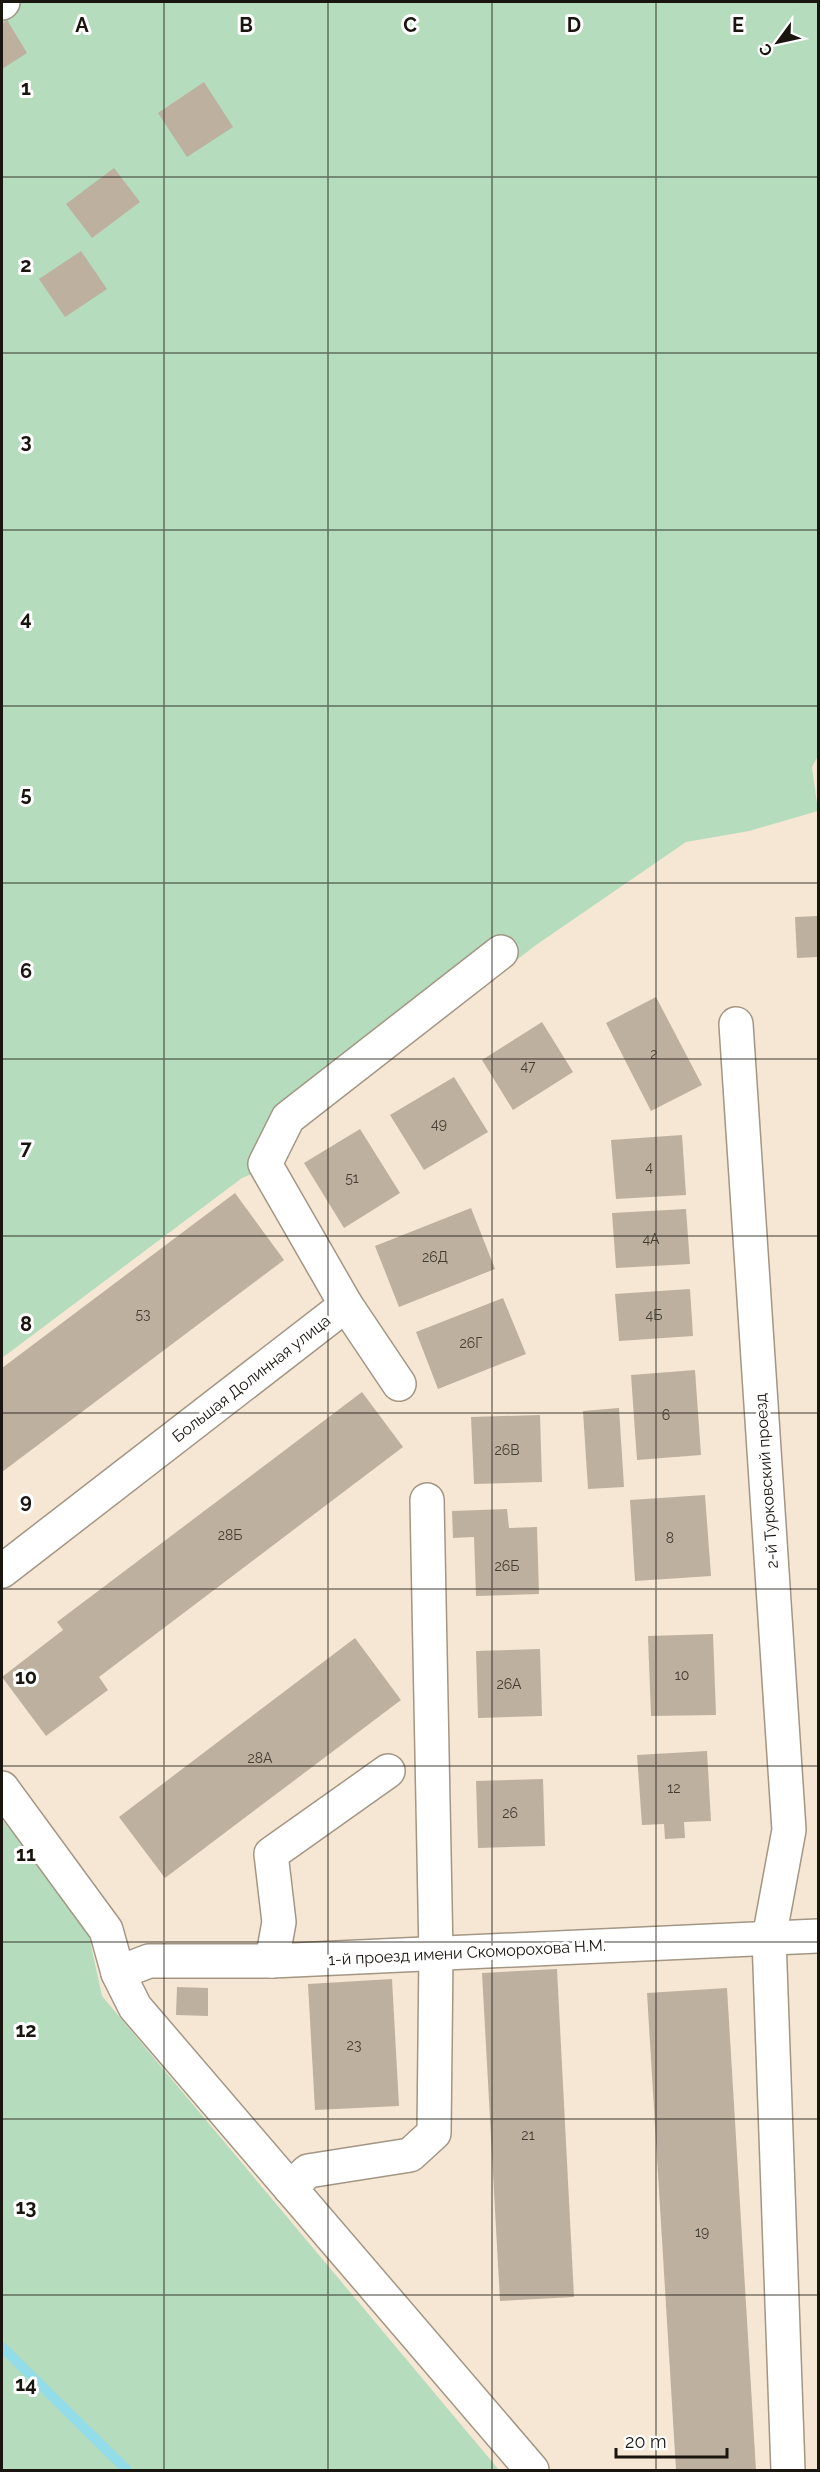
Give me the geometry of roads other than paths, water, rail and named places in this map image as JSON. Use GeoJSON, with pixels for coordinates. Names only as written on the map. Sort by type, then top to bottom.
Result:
{"type":"FeatureCollection","features":[{"type":"Feature","properties":{"kind":"street","name":"Большая Долинная улица"},"geometry":{"type":"LineString","coordinates":[[2,1571],[346,1305],[265,1164],[288,1119],[501,952]]}},
{"type":"Feature","properties":{"kind":"street","name":"2-й Турковский проезд"},"geometry":{"type":"LineString","coordinates":[[736,1024],[789,1830],[769,1938],[788,2470]]}},
{"type":"Feature","properties":{"kind":"street"},"geometry":{"type":"LineString","coordinates":[[346,1305],[399,1384]]}},
{"type":"Feature","properties":{"kind":"street"},"geometry":{"type":"LineString","coordinates":[[290,2188],[308,2170],[411,2156],[434,2133],[436,1953],[427,1500]]}},
{"type":"Feature","properties":{"kind":"street"},"geometry":{"type":"LineString","coordinates":[[272,1961],[279,1922],[271,1854],[388,1771]]}},
{"type":"Feature","properties":{"kind":"street"},"geometry":{"type":"LineString","coordinates":[[2,1788],[106,1930],[118,1973],[135,2007],[532,2470]]}},
{"type":"Feature","properties":{"kind":"street","name":"1-й проезд имени Скоморохова Н.М."},"geometry":{"type":"LineString","coordinates":[[118,1973],[148,1961],[272,1961],[819,1936]]}},
{"type":"Feature","properties":{"kind":"waterway"},"geometry":{"type":"LineString","coordinates":[[2,2347],[127,2470]]}}]}
